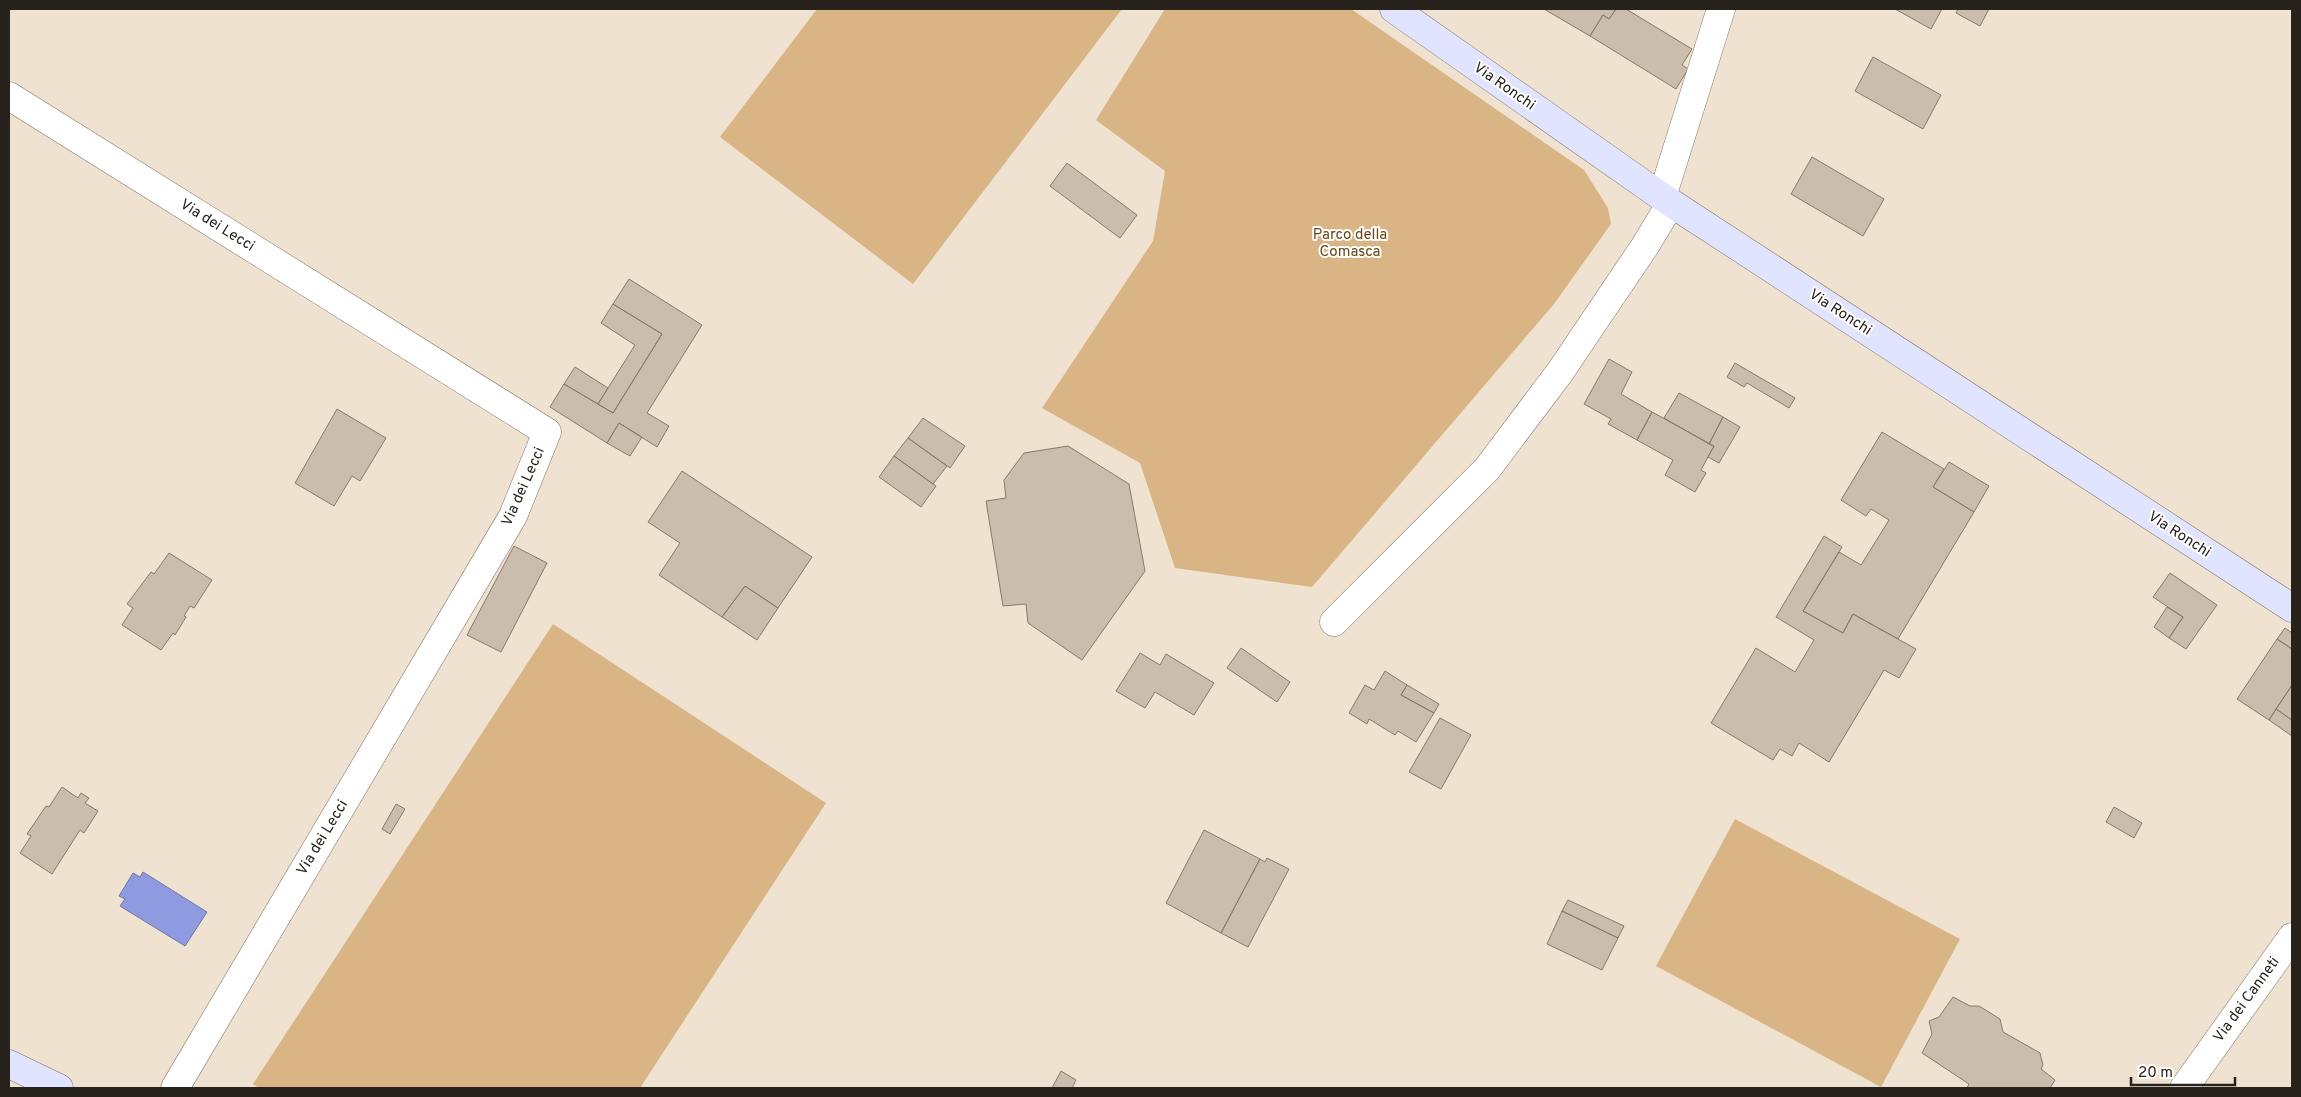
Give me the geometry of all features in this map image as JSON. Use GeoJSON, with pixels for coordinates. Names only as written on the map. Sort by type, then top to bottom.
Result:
{"type":"FeatureCollection","features":[{"type":"Feature","properties":{"kind":"street","name":"Via Ronchi"},"geometry":{"type":"LineString","coordinates":[[1394,9],[1667,200],[2292,608]]}},
{"type":"Feature","properties":{"kind":"street"},"geometry":{"type":"LineString","coordinates":[[1334,622],[1487,469],[1560,372],[1645,246],[1667,200],[1721,9]]}},
{"type":"Feature","properties":{"kind":"street","name":"Via dei Lecci"},"geometry":{"type":"LineString","coordinates":[[9,96],[548,432],[513,516],[175,1088]]}},
{"type":"Feature","properties":{"kind":"street","name":"Via dei Canneti"},"geometry":{"type":"LineString","coordinates":[[2184,1088],[2292,937]]}},
{"type":"Feature","properties":{"kind":"street"},"geometry":{"type":"LineString","coordinates":[[9,1064],[59,1088]]}},
{"type":"Feature","properties":{"kind":"green space"},"geometry":{"type":"Polygon","coordinates":[[[817,9],[1122,9],[913,284],[720,137],[817,9]]]}},
{"type":"Feature","properties":{"kind":"green space","name":"Parco della Comasca"},"geometry":{"type":"Polygon","coordinates":[[[1165,9],[1351,9],[1584,170],[1608,208],[1611,224],[1554,304],[1312,587],[1175,568],[1140,463],[1042,408],[1153,241],[1165,171],[1096,120],[1165,9]]]}},
{"type":"Feature","properties":{"kind":"green space"},"geometry":{"type":"Polygon","coordinates":[[[553,624],[826,803],[640,1088],[259,1088],[253,1084],[553,624]]]}},
{"type":"Feature","properties":{"kind":"green space"},"geometry":{"type":"Polygon","coordinates":[[[1735,819],[1960,939],[1881,1087],[1656,966],[1735,819]]]}},
{"type":"Feature","properties":{"kind":"water"},"geometry":{"type":"Polygon","coordinates":[[[143,872],[207,912],[185,946],[120,906],[125,899],[119,896],[133,873],[140,877],[143,872]]]}},
{"type":"Feature","properties":{"kind":"building"},"geometry":{"type":"Polygon","coordinates":[[[1544,9],[1616,9],[1609,19],[1603,15],[1590,36],[1544,9]]]}},
{"type":"Feature","properties":{"kind":"building"},"geometry":{"type":"Polygon","coordinates":[[[1616,9],[1626,9],[1692,49],[1682,65],[1688,69],[1676,89],[1590,36],[1603,15],[1609,19],[1616,9]]]}},
{"type":"Feature","properties":{"kind":"building"},"geometry":{"type":"Polygon","coordinates":[[[1895,9],[1942,9],[1931,29],[1895,9]]]}},
{"type":"Feature","properties":{"kind":"building"},"geometry":{"type":"Polygon","coordinates":[[[1958,9],[1989,9],[1980,26],[1956,13],[1958,9]]]}},
{"type":"Feature","properties":{"kind":"building"},"geometry":{"type":"Polygon","coordinates":[[[1873,57],[1941,95],[1923,129],[1855,91],[1873,57]]]}},
{"type":"Feature","properties":{"kind":"building"},"geometry":{"type":"Polygon","coordinates":[[[1812,157],[1884,199],[1863,236],[1791,194],[1812,157]]]}},
{"type":"Feature","properties":{"kind":"building"},"geometry":{"type":"Polygon","coordinates":[[[1067,163],[1137,215],[1120,238],[1050,186],[1067,163]]]}},
{"type":"Feature","properties":{"kind":"building"},"geometry":{"type":"Polygon","coordinates":[[[629,279],[702,325],[647,413],[669,426],[657,447],[619,423],[607,443],[550,407],[564,384],[613,413],[662,334],[613,304],[629,279]]]}},
{"type":"Feature","properties":{"kind":"building"},"geometry":{"type":"Polygon","coordinates":[[[613,304],[662,334],[613,413],[598,404],[635,345],[601,323],[613,304]]]}},
{"type":"Feature","properties":{"kind":"building"},"geometry":{"type":"Polygon","coordinates":[[[1609,359],[1632,372],[1621,394],[1652,412],[1637,440],[1608,424],[1611,419],[1584,404],[1609,359]]]}},
{"type":"Feature","properties":{"kind":"building"},"geometry":{"type":"Polygon","coordinates":[[[1735,363],[1795,398],[1789,408],[1747,383],[1744,387],[1727,377],[1735,363]]]}},
{"type":"Feature","properties":{"kind":"building"},"geometry":{"type":"Polygon","coordinates":[[[575,367],[608,388],[598,404],[564,384],[575,367]]]}},
{"type":"Feature","properties":{"kind":"building"},"geometry":{"type":"Polygon","coordinates":[[[1679,393],[1723,417],[1709,444],[1664,418],[1679,393]]]}},
{"type":"Feature","properties":{"kind":"building"},"geometry":{"type":"Polygon","coordinates":[[[337,409],[386,438],[360,481],[352,476],[334,506],[295,483],[337,409]]]}},
{"type":"Feature","properties":{"kind":"building"},"geometry":{"type":"Polygon","coordinates":[[[1652,412],[1714,446],[1701,470],[1706,473],[1695,492],[1665,475],[1673,460],[1637,440],[1652,412]]]}},
{"type":"Feature","properties":{"kind":"building"},"geometry":{"type":"Polygon","coordinates":[[[1723,417],[1740,427],[1719,463],[1708,457],[1714,446],[1709,444],[1723,417]]]}},
{"type":"Feature","properties":{"kind":"building"},"geometry":{"type":"Polygon","coordinates":[[[923,418],[965,446],[950,468],[908,438],[923,418]]]}},
{"type":"Feature","properties":{"kind":"building"},"geometry":{"type":"Polygon","coordinates":[[[619,423],[642,437],[630,456],[607,443],[619,423]]]}},
{"type":"Feature","properties":{"kind":"building"},"geometry":{"type":"Polygon","coordinates":[[[1882,432],[1944,469],[1933,487],[1974,512],[1898,639],[1853,614],[1843,633],[1803,611],[1839,552],[1861,565],[1889,520],[1871,509],[1866,516],[1841,500],[1882,432]]]}},
{"type":"Feature","properties":{"kind":"building"},"geometry":{"type":"Polygon","coordinates":[[[908,438],[947,466],[933,484],[894,456],[908,438]]]}},
{"type":"Feature","properties":{"kind":"building"},"geometry":{"type":"Polygon","coordinates":[[[1068,446],[1129,484],[1145,571],[1082,660],[1028,623],[1026,604],[1003,606],[986,501],[1006,498],[1004,480],[1024,453],[1068,446]]]}},
{"type":"Feature","properties":{"kind":"building"},"geometry":{"type":"Polygon","coordinates":[[[894,456],[936,486],[921,507],[879,477],[894,456]]]}},
{"type":"Feature","properties":{"kind":"building"},"geometry":{"type":"Polygon","coordinates":[[[1949,462],[1989,486],[1974,512],[1933,487],[1949,462]]]}},
{"type":"Feature","properties":{"kind":"building"},"geometry":{"type":"Polygon","coordinates":[[[682,471],[812,557],[778,608],[745,586],[722,617],[659,575],[680,543],[648,522],[682,471]]]}},
{"type":"Feature","properties":{"kind":"building"},"geometry":{"type":"Polygon","coordinates":[[[1824,536],[1842,547],[1803,611],[1843,633],[1853,614],[1916,649],[1899,678],[1884,670],[1829,762],[1799,743],[1792,756],[1780,749],[1773,760],[1711,723],[1756,648],[1795,672],[1814,640],[1776,617],[1824,536]]]}},
{"type":"Feature","properties":{"kind":"building"},"geometry":{"type":"Polygon","coordinates":[[[514,546],[547,563],[501,652],[467,635],[514,546]]]}},
{"type":"Feature","properties":{"kind":"building"},"geometry":{"type":"Polygon","coordinates":[[[169,553],[212,580],[194,608],[190,606],[184,616],[186,617],[175,635],[173,633],[161,650],[122,625],[133,608],[127,604],[151,572],[154,574],[169,553]]]}},
{"type":"Feature","properties":{"kind":"building"},"geometry":{"type":"Polygon","coordinates":[[[2170,573],[2217,605],[2186,649],[2169,638],[2183,617],[2153,597],[2170,573]]]}},
{"type":"Feature","properties":{"kind":"building"},"geometry":{"type":"Polygon","coordinates":[[[745,586],[778,608],[757,640],[722,617],[745,586]]]}},
{"type":"Feature","properties":{"kind":"building"},"geometry":{"type":"Polygon","coordinates":[[[2167,607],[2183,617],[2169,638],[2154,627],[2167,607]]]}},
{"type":"Feature","properties":{"kind":"building"},"geometry":{"type":"Polygon","coordinates":[[[2285,628],[2292,633],[2292,649],[2277,639],[2285,628]]]}},
{"type":"Feature","properties":{"kind":"building"},"geometry":{"type":"Polygon","coordinates":[[[2277,639],[2292,649],[2292,685],[2269,720],[2237,699],[2277,639]]]}},
{"type":"Feature","properties":{"kind":"building"},"geometry":{"type":"Polygon","coordinates":[[[1241,648],[1290,682],[1277,702],[1227,668],[1241,648]]]}},
{"type":"Feature","properties":{"kind":"building"},"geometry":{"type":"Polygon","coordinates":[[[1140,653],[1160,665],[1166,654],[1214,683],[1194,715],[1155,692],[1145,708],[1116,691],[1140,653]]]}},
{"type":"Feature","properties":{"kind":"building"},"geometry":{"type":"Polygon","coordinates":[[[1385,671],[1407,685],[1401,695],[1434,713],[1416,742],[1398,731],[1395,735],[1369,719],[1367,724],[1349,713],[1365,685],[1374,690],[1385,671]]]}},
{"type":"Feature","properties":{"kind":"building"},"geometry":{"type":"Polygon","coordinates":[[[1407,685],[1439,704],[1434,713],[1401,695],[1407,685]]]}},
{"type":"Feature","properties":{"kind":"building"},"geometry":{"type":"Polygon","coordinates":[[[2292,685],[2292,720],[2276,709],[2292,685]]]}},
{"type":"Feature","properties":{"kind":"building"},"geometry":{"type":"Polygon","coordinates":[[[2276,709],[2292,720],[2292,736],[2269,720],[2276,709]]]}},
{"type":"Feature","properties":{"kind":"building"},"geometry":{"type":"Polygon","coordinates":[[[1440,718],[1471,735],[1441,789],[1409,772],[1440,718]]]}},
{"type":"Feature","properties":{"kind":"building"},"geometry":{"type":"Polygon","coordinates":[[[62,787],[78,798],[81,793],[89,798],[85,803],[98,811],[84,833],[80,830],[52,874],[20,853],[31,836],[27,834],[46,806],[49,807],[62,787]]]}},
{"type":"Feature","properties":{"kind":"building"},"geometry":{"type":"Polygon","coordinates":[[[396,804],[405,809],[390,834],[382,829],[396,804]]]}},
{"type":"Feature","properties":{"kind":"building"},"geometry":{"type":"Polygon","coordinates":[[[2114,807],[2142,823],[2134,838],[2106,822],[2114,807]]]}},
{"type":"Feature","properties":{"kind":"building"},"geometry":{"type":"Polygon","coordinates":[[[1204,830],[1260,859],[1221,933],[1166,903],[1204,830]]]}},
{"type":"Feature","properties":{"kind":"building"},"geometry":{"type":"Polygon","coordinates":[[[1267,858],[1289,869],[1248,947],[1221,933],[1260,859],[1265,862],[1267,858]]]}},
{"type":"Feature","properties":{"kind":"building"},"geometry":{"type":"Polygon","coordinates":[[[1568,900],[1624,926],[1618,938],[1562,911],[1568,900]]]}},
{"type":"Feature","properties":{"kind":"building"},"geometry":{"type":"Polygon","coordinates":[[[1562,911],[1618,938],[1602,970],[1547,944],[1562,911]]]}},
{"type":"Feature","properties":{"kind":"building"},"geometry":{"type":"Polygon","coordinates":[[[1953,997],[1970,1006],[1979,1006],[2000,1019],[2003,1032],[2040,1053],[2043,1065],[2041,1069],[2055,1080],[2050,1088],[1967,1088],[1969,1084],[1922,1053],[1932,1034],[1929,1021],[1939,1017],[1953,997]]]}},
{"type":"Feature","properties":{"kind":"building"},"geometry":{"type":"Polygon","coordinates":[[[1061,1071],[1076,1080],[1072,1088],[1052,1088],[1061,1071]]]}}]}
